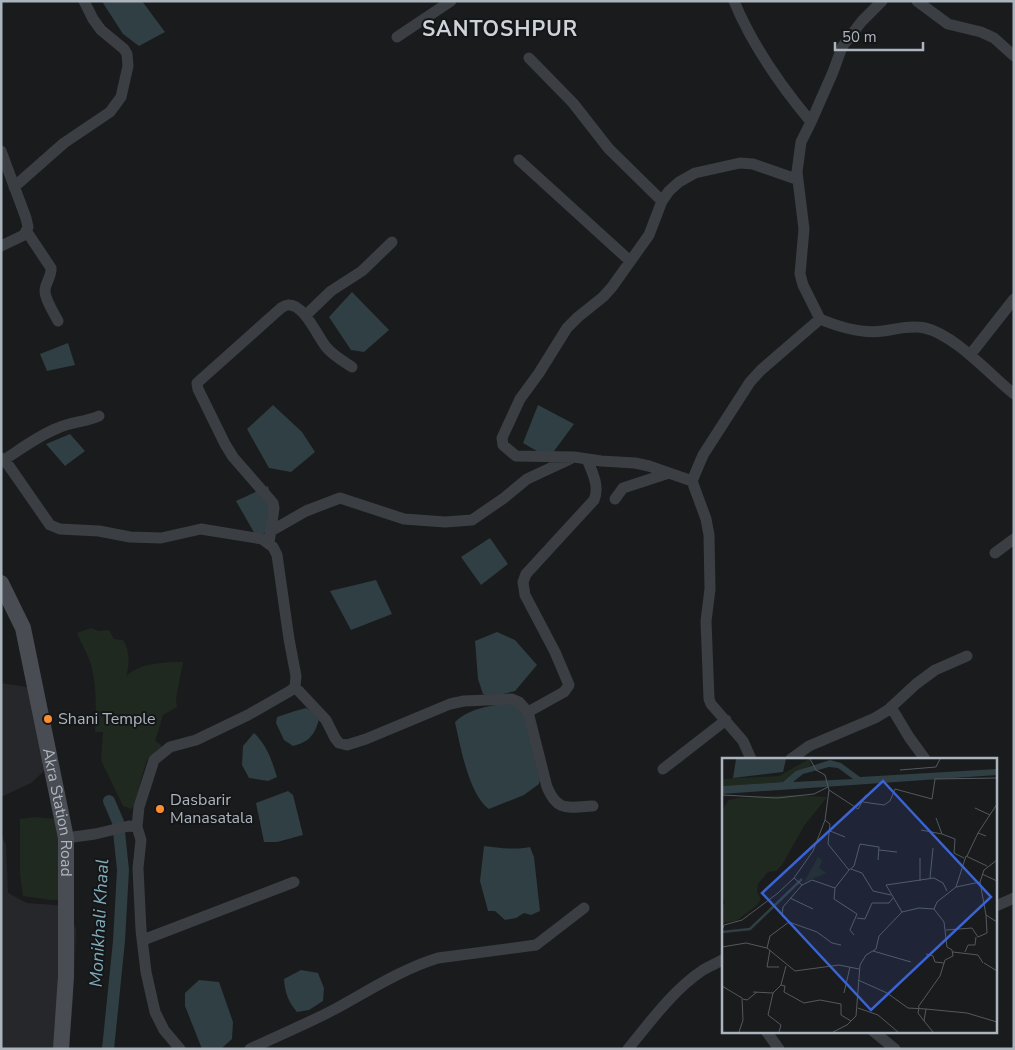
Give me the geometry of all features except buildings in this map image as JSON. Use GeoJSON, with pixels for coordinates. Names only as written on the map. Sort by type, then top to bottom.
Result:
{"type":"FeatureCollection","features":[{"type":"Feature","properties":{"kind":"main road","name":"Akra Station Road"},"geometry":{"type":"LineString","coordinates":[[1,583],[24,628],[66,838],[66,976],[61,1049]]}},
{"type":"Feature","properties":{"kind":"street"},"geometry":{"type":"LineString","coordinates":[[14,187],[64,143],[110,112],[121,97],[128,66],[127,54],[124,49],[101,30],[84,1]]}},
{"type":"Feature","properties":{"kind":"street"},"geometry":{"type":"LineString","coordinates":[[397,37],[451,1]]}},
{"type":"Feature","properties":{"kind":"street"},"geometry":{"type":"LineString","coordinates":[[734,1],[755,44],[797,105],[812,122]]}},
{"type":"Feature","properties":{"kind":"street"},"geometry":{"type":"LineString","coordinates":[[882,1],[862,21],[842,47],[812,122],[801,142],[797,170],[804,229],[800,274],[802,285],[820,319],[842,327],[871,332],[896,328],[926,328],[954,343],[1014,394]]}},
{"type":"Feature","properties":{"kind":"street"},"geometry":{"type":"LineString","coordinates":[[916,1],[948,24],[981,32],[994,38],[1014,56]]}},
{"type":"Feature","properties":{"kind":"street"},"geometry":{"type":"LineString","coordinates":[[529,58],[573,104],[609,149],[662,201]]}},
{"type":"Feature","properties":{"kind":"street"},"geometry":{"type":"LineString","coordinates":[[1,151],[26,218],[27,232],[51,268],[52,271],[45,290],[58,321]]}},
{"type":"Feature","properties":{"kind":"street"},"geometry":{"type":"LineString","coordinates":[[519,160],[630,261]]}},
{"type":"Feature","properties":{"kind":"street"},"geometry":{"type":"LineString","coordinates":[[692,481],[635,463],[574,457],[516,456],[503,445],[502,438],[520,400],[567,328],[603,297],[648,235],[668,191],[695,173],[740,163],[797,170]]}},
{"type":"Feature","properties":{"kind":"street"},"geometry":{"type":"LineString","coordinates":[[1,246],[14,241],[27,232]]}},
{"type":"Feature","properties":{"kind":"street"},"geometry":{"type":"LineString","coordinates":[[306,315],[331,290],[362,271],[392,242]]}},
{"type":"Feature","properties":{"kind":"street"},"geometry":{"type":"LineString","coordinates":[[970,355],[1014,299]]}},
{"type":"Feature","properties":{"kind":"street"},"geometry":{"type":"LineString","coordinates":[[180,1049],[164,1030],[155,1012],[146,972],[142,940],[138,868],[140,840],[133,826],[154,760],[170,747],[196,740],[248,715],[290,691],[295,686],[296,676],[277,555],[270,537],[273,503],[224,444],[196,385],[281,308],[289,305],[295,306],[306,315],[326,346],[340,360],[352,367]]}},
{"type":"Feature","properties":{"kind":"street"},"geometry":{"type":"LineString","coordinates":[[750,758],[742,741],[711,704],[708,693],[706,621],[710,589],[709,535],[706,518],[692,481],[703,455],[750,382],[761,370],[820,319]]}},
{"type":"Feature","properties":{"kind":"street"},"geometry":{"type":"LineString","coordinates":[[99,416],[51,430],[3,459],[50,525],[60,529],[99,531],[130,537],[161,538],[201,529],[262,539],[270,537],[306,511],[340,498],[404,519],[445,522],[472,520],[528,479],[574,457]]}},
{"type":"Feature","properties":{"kind":"street"},"geometry":{"type":"LineString","coordinates":[[528,712],[564,692],[569,685],[555,652],[525,595],[523,582],[526,574],[594,500],[597,493],[596,485],[587,459]]}},
{"type":"Feature","properties":{"kind":"street"},"geometry":{"type":"LineString","coordinates":[[615,499],[623,488],[669,473]]}},
{"type":"Feature","properties":{"kind":"street"},"geometry":{"type":"LineString","coordinates":[[995,553],[1014,539]]}},
{"type":"Feature","properties":{"kind":"street"},"geometry":{"type":"LineString","coordinates":[[792,758],[809,746],[875,718],[935,670],[967,656]]}},
{"type":"Feature","properties":{"kind":"street"},"geometry":{"type":"LineString","coordinates":[[295,686],[326,720],[339,743],[347,745],[450,704],[464,701],[512,699],[519,702],[528,712],[547,787],[552,799],[557,804],[564,806],[593,806]]}},
{"type":"Feature","properties":{"kind":"street"},"geometry":{"type":"LineString","coordinates":[[891,707],[924,758]]}},
{"type":"Feature","properties":{"kind":"street"},"geometry":{"type":"LineString","coordinates":[[663,769],[726,720]]}},
{"type":"Feature","properties":{"kind":"street"},"geometry":{"type":"LineString","coordinates":[[66,838],[133,826]]}},
{"type":"Feature","properties":{"kind":"street"},"geometry":{"type":"LineString","coordinates":[[142,940],[294,882]]}},
{"type":"Feature","properties":{"kind":"street"},"geometry":{"type":"LineString","coordinates":[[998,905],[1014,898]]}},
{"type":"Feature","properties":{"kind":"street"},"geometry":{"type":"LineString","coordinates":[[250,1049],[336,1009],[395,975],[422,963],[438,958],[536,944],[584,908]]}},
{"type":"Feature","properties":{"kind":"street"},"geometry":{"type":"LineString","coordinates":[[628,1049],[665,1005],[687,983],[703,970],[722,960]]}},
{"type":"Feature","properties":{"kind":"street"},"geometry":{"type":"LineString","coordinates":[[767,1032],[779,1049]]}},
{"type":"Feature","properties":{"kind":"street"},"geometry":{"type":"LineString","coordinates":[[874,1032],[895,1049]]}},
{"type":"Feature","properties":{"kind":"shaded area"},"geometry":{"type":"Polygon","coordinates":[[[104,1],[142,1],[165,32],[139,46],[123,34],[103,3],[104,1]]]}},
{"type":"Feature","properties":{"kind":"shaded area"},"geometry":{"type":"Polygon","coordinates":[[[352,292],[389,330],[364,352],[351,350],[329,317],[352,292]]]}},
{"type":"Feature","properties":{"kind":"shaded area"},"geometry":{"type":"Polygon","coordinates":[[[68,343],[75,365],[47,371],[40,354],[68,343]]]}},
{"type":"Feature","properties":{"kind":"shaded area"},"geometry":{"type":"Polygon","coordinates":[[[273,405],[302,432],[315,452],[291,472],[269,468],[247,429],[273,405]]]}},
{"type":"Feature","properties":{"kind":"shaded area"},"geometry":{"type":"Polygon","coordinates":[[[538,405],[574,424],[549,458],[523,443],[538,405]]]}},
{"type":"Feature","properties":{"kind":"shaded area"},"geometry":{"type":"Polygon","coordinates":[[[70,434],[85,451],[65,466],[46,444],[70,434]]]}},
{"type":"Feature","properties":{"kind":"shaded area"},"geometry":{"type":"Polygon","coordinates":[[[268,486],[278,529],[256,536],[236,501],[268,486]]]}},
{"type":"Feature","properties":{"kind":"shaded area"},"geometry":{"type":"Polygon","coordinates":[[[490,538],[508,564],[481,585],[461,557],[490,538]]]}},
{"type":"Feature","properties":{"kind":"shaded area"},"geometry":{"type":"Polygon","coordinates":[[[376,580],[392,614],[351,630],[330,591],[376,580]]]}},
{"type":"Feature","properties":{"kind":"shaded area"},"geometry":{"type":"Polygon","coordinates":[[[91,628],[99,631],[109,630],[114,639],[123,640],[129,658],[126,676],[145,666],[183,662],[176,698],[177,707],[163,715],[155,741],[161,745],[161,750],[147,760],[137,802],[131,809],[123,806],[101,760],[103,732],[95,732],[96,698],[93,673],[77,633],[91,628]]]}},
{"type":"Feature","properties":{"kind":"shaded area"},"geometry":{"type":"Polygon","coordinates":[[[497,632],[515,640],[537,665],[515,691],[492,697],[483,694],[478,679],[475,641],[497,632]]]}},
{"type":"Feature","properties":{"kind":"shaded area"},"geometry":{"type":"Polygon","coordinates":[[[1,683],[33,688],[49,763],[43,772],[31,783],[1,797],[1,683]]]}},
{"type":"Feature","properties":{"kind":"shaded area"},"geometry":{"type":"Polygon","coordinates":[[[515,702],[527,717],[542,771],[539,784],[524,795],[489,809],[476,793],[466,769],[455,722],[475,710],[515,702]]]}},
{"type":"Feature","properties":{"kind":"shaded area"},"geometry":{"type":"Polygon","coordinates":[[[306,708],[315,713],[319,719],[317,725],[313,734],[307,740],[293,746],[284,740],[276,723],[277,717],[306,708]]]}},
{"type":"Feature","properties":{"kind":"shaded area"},"geometry":{"type":"Polygon","coordinates":[[[254,733],[266,748],[277,777],[268,781],[249,778],[242,765],[243,746],[254,733]]]}},
{"type":"Feature","properties":{"kind":"shaded area"},"geometry":{"type":"Polygon","coordinates":[[[288,791],[293,795],[303,835],[277,842],[264,842],[256,803],[288,791]]]}},
{"type":"Feature","properties":{"kind":"shaded area"},"geometry":{"type":"Polygon","coordinates":[[[35,817],[55,819],[73,899],[52,900],[23,896],[20,874],[20,819],[35,817]]]}},
{"type":"Feature","properties":{"kind":"shaded area"},"geometry":{"type":"Polygon","coordinates":[[[1,834],[6,845],[8,893],[27,903],[68,906],[76,930],[69,1049],[1,1049],[1,834]]]}},
{"type":"Feature","properties":{"kind":"shaded area"},"geometry":{"type":"Polygon","coordinates":[[[484,846],[513,849],[530,847],[534,857],[540,911],[531,915],[524,913],[516,918],[505,920],[495,911],[488,911],[480,881],[484,846]]]}},
{"type":"Feature","properties":{"kind":"shaded area"},"geometry":{"type":"Polygon","coordinates":[[[301,970],[318,973],[324,988],[323,1001],[309,1010],[297,1012],[288,997],[284,979],[301,970]]]}},
{"type":"Feature","properties":{"kind":"shaded area"},"geometry":{"type":"Polygon","coordinates":[[[199,980],[219,982],[233,1022],[232,1039],[222,1048],[202,1049],[185,1006],[185,993],[199,980]]]}},
{"type":"Feature","properties":{"kind":"waterway","name":"Monikhali Khaal"},"geometry":{"type":"LineString","coordinates":[[108,1049],[119,941],[123,870],[118,822],[109,801]]}},
{"type":"Feature","properties":{"kind":"place","name":"Shani Temple"},"geometry":{"type":"Point","coordinates":[48,719]}},
{"type":"Feature","properties":{"kind":"place","name":"Dasbarir Manasatala"},"geometry":{"type":"Point","coordinates":[160,809]}},
{"type":"Feature","properties":{"kind":"district","name":"SANTOSHPUR"},"geometry":{"type":"Point","coordinates":[500,29]}}]}
